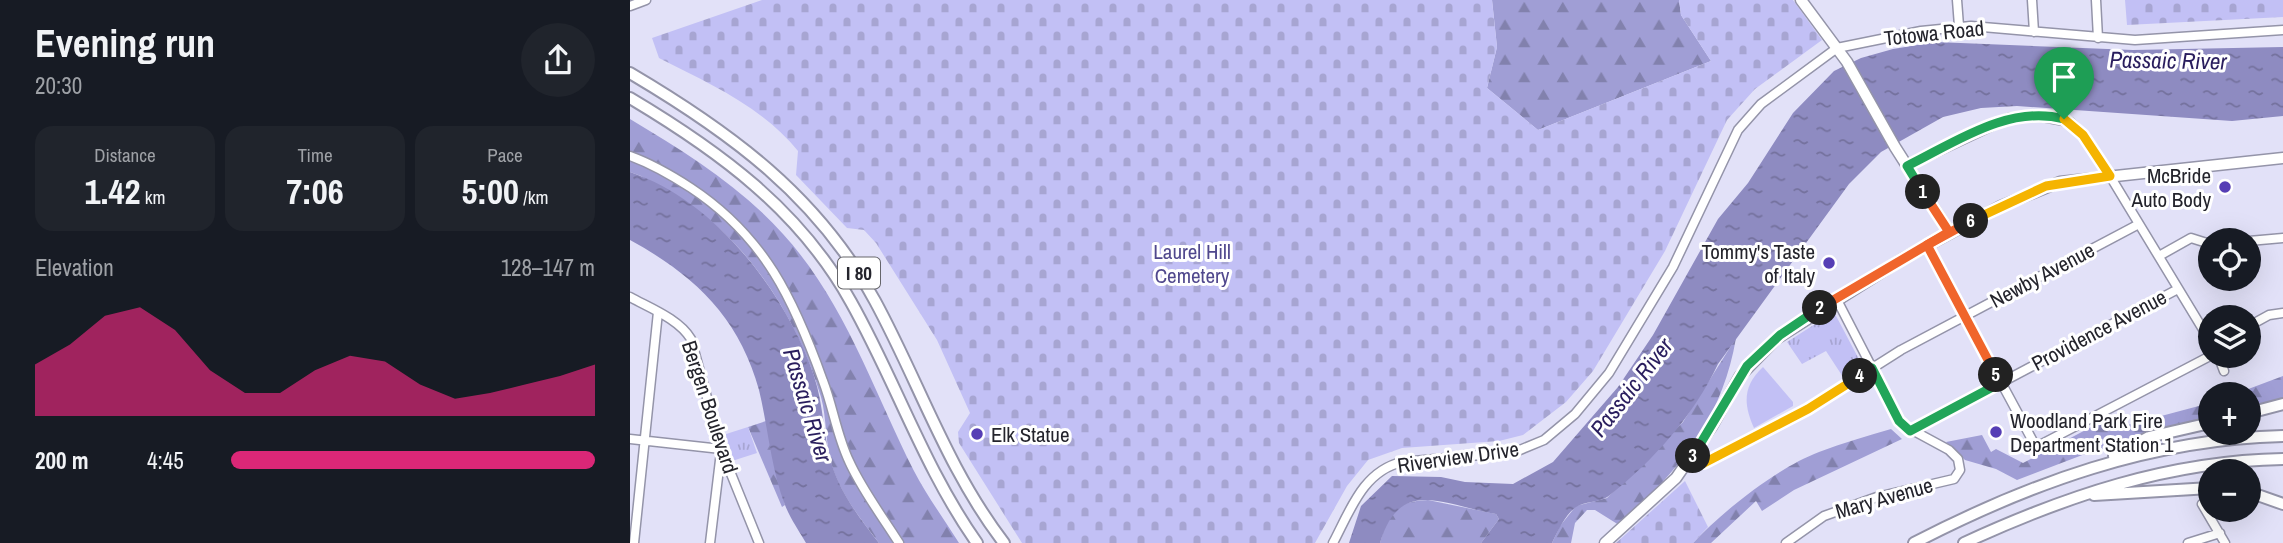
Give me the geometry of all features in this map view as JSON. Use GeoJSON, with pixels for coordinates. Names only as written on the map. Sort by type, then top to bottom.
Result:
{"type":"FeatureCollection","features":[{"type":"Feature","properties":{"kind":"highway","name":"I 80"},"geometry":{"type":"LineString","coordinates":[[630,73],[731,136],[778,175],[819,219],[874,300],[951,462],[1004,543]]}},
{"type":"Feature","properties":{"kind":"highway","name":"I 80"},"geometry":{"type":"LineString","coordinates":[[630,98],[687,132],[744,174],[809,240],[855,310],[926,460],[977,543]]}},
{"type":"Feature","properties":{"kind":"highway"},"geometry":{"type":"LineString","coordinates":[[2261,410],[2283,404]]}},
{"type":"Feature","properties":{"kind":"highway"},"geometry":{"type":"LineString","coordinates":[[2095,466],[2149,437],[2198,426]]}},
{"type":"Feature","properties":{"kind":"highway"},"geometry":{"type":"LineString","coordinates":[[1914,543],[2007,499],[2095,466],[2185,445],[2283,436]]}},
{"type":"Feature","properties":{"kind":"highway"},"geometry":{"type":"LineString","coordinates":[[1964,543],[2077,496],[2170,470],[2283,459]]}},
{"type":"Feature","properties":{"kind":"highway"},"geometry":{"type":"LineString","coordinates":[[2077,496],[2198,489]]}},
{"type":"Feature","properties":{"kind":"highway"},"geometry":{"type":"LineString","coordinates":[[2261,496],[2283,504]]}},
{"type":"Feature","properties":{"kind":"main road"},"geometry":{"type":"LineString","coordinates":[[1801,0],[1845,60],[1895,148],[1949,232]]}},
{"type":"Feature","properties":{"kind":"main road"},"geometry":{"type":"LineString","coordinates":[[1605,543],[1661,493],[1690,459],[1747,366],[1780,335],[1949,232],[2046,186],[2110,176],[2283,158]]}},
{"type":"Feature","properties":{"kind":"street"},"geometry":{"type":"LineString","coordinates":[[630,5],[646,0]]}},
{"type":"Feature","properties":{"kind":"street"},"geometry":{"type":"LineString","coordinates":[[1956,0],[1959,26]]}},
{"type":"Feature","properties":{"kind":"street"},"geometry":{"type":"LineString","coordinates":[[2032,0],[2034,32]]}},
{"type":"Feature","properties":{"kind":"street"},"geometry":{"type":"LineString","coordinates":[[2096,0],[2098,38]]}},
{"type":"Feature","properties":{"kind":"street","name":"Totowa Road"},"geometry":{"type":"LineString","coordinates":[[1837,48],[1959,26],[2135,40],[2283,30]]}},
{"type":"Feature","properties":{"kind":"street","name":"Riverview Drive"},"geometry":{"type":"LineString","coordinates":[[1333,543],[1365,486],[1386,467],[1402,462],[1515,452],[1544,440],[1575,414],[1609,373],[1667,278],[1694,228],[1738,130],[1761,104],[1837,48]]}},
{"type":"Feature","properties":{"kind":"street"},"geometry":{"type":"LineString","coordinates":[[1907,166],[2009,118],[2037,116],[2064,119],[2076,127],[2110,176],[2198,322]]}},
{"type":"Feature","properties":{"kind":"street"},"geometry":{"type":"LineString","coordinates":[[630,156],[661,169],[718,207],[752,241],[772,267],[789,295],[818,367],[849,461],[899,543]]}},
{"type":"Feature","properties":{"kind":"street","name":"Newby Avenue"},"geometry":{"type":"LineString","coordinates":[[1690,459],[1704,463],[1808,409],[1872,368],[1964,316],[2139,224]]}},
{"type":"Feature","properties":{"kind":"street"},"geometry":{"type":"LineString","coordinates":[[2159,256],[2191,238],[2198,240]]}},
{"type":"Feature","properties":{"kind":"street"},"geometry":{"type":"LineString","coordinates":[[2261,240],[2283,238]]}},
{"type":"Feature","properties":{"kind":"street"},"geometry":{"type":"LineString","coordinates":[[1927,245],[2029,438],[2038,447],[2198,362]]}},
{"type":"Feature","properties":{"kind":"street","name":"Providence Avenue"},"geometry":{"type":"LineString","coordinates":[[1910,431],[2178,289]]}},
{"type":"Feature","properties":{"kind":"street","name":"Bergen Boulevard"},"geometry":{"type":"LineString","coordinates":[[630,297],[658,312],[691,339],[721,449],[759,543]]}},
{"type":"Feature","properties":{"kind":"street"},"geometry":{"type":"LineString","coordinates":[[1836,299],[1899,421],[1910,431]]}},
{"type":"Feature","properties":{"kind":"street"},"geometry":{"type":"LineString","coordinates":[[634,543],[658,312]]}},
{"type":"Feature","properties":{"kind":"street"},"geometry":{"type":"LineString","coordinates":[[2261,319],[2283,313]]}},
{"type":"Feature","properties":{"kind":"street","name":"Mary Avenue"},"geometry":{"type":"LineString","coordinates":[[1786,543],[1824,516],[1877,497],[1958,476],[1960,465],[1954,454],[1910,431]]}},
{"type":"Feature","properties":{"kind":"street"},"geometry":{"type":"LineString","coordinates":[[630,439],[721,449],[710,543]]}},
{"type":"Feature","properties":{"kind":"street"},"geometry":{"type":"LineString","coordinates":[[2213,522],[2225,543]]}},
{"type":"Feature","properties":{"kind":"street"},"geometry":{"type":"LineString","coordinates":[[2188,543],[2220,534]]}},
{"type":"Feature","properties":{"kind":"green space","name":"Laurel Hill Cemetery"},"geometry":{"type":"Polygon","coordinates":[[[762,0],[1492,0],[1497,47],[1487,88],[1538,130],[1711,61],[1681,15],[1679,0],[1793,0],[1822,40],[1755,89],[1727,120],[1665,251],[1593,371],[1566,402],[1523,435],[1499,441],[1402,448],[1368,460],[1347,486],[1315,543],[1022,543],[959,443],[958,432],[970,413],[937,340],[876,243],[864,230],[847,228],[796,175],[798,151],[768,121],[734,97],[659,58],[652,38],[762,0]]]}},
{"type":"Feature","properties":{"kind":"green space"},"geometry":{"type":"Polygon","coordinates":[[[1492,0],[1679,0],[1681,15],[1711,61],[1538,130],[1487,88],[1497,47],[1492,0]]]}},
{"type":"Feature","properties":{"kind":"green space"},"geometry":{"type":"Polygon","coordinates":[[[2125,0],[2283,0],[2283,17],[2127,25],[2125,0]]]}},
{"type":"Feature","properties":{"kind":"green space"},"geometry":{"type":"Polygon","coordinates":[[[630,119],[691,157],[749,200],[805,260],[841,318],[919,480],[959,543],[879,543],[872,534],[852,506],[836,476],[830,457],[821,397],[804,351],[782,307],[754,266],[721,230],[682,202],[630,172],[630,119]]]}},
{"type":"Feature","properties":{"kind":"green space"},"geometry":{"type":"Polygon","coordinates":[[[1834,312],[1862,365],[1843,377],[1826,351],[1802,364],[1787,342],[1834,312]]]}},
{"type":"Feature","properties":{"kind":"green space"},"geometry":{"type":"Polygon","coordinates":[[[1736,338],[1720,394],[1709,419],[1695,442],[1661,484],[1619,525],[1595,510],[1587,510],[1575,523],[1571,543],[1552,543],[1560,526],[1576,506],[1607,498],[1683,422],[1736,338]]]}},
{"type":"Feature","properties":{"kind":"green space"},"geometry":{"type":"Polygon","coordinates":[[[1763,367],[1793,402],[1793,406],[1754,428],[1748,411],[1748,388],[1763,367]]]}},
{"type":"Feature","properties":{"kind":"green space"},"geometry":{"type":"Polygon","coordinates":[[[2283,376],[2283,399],[2261,405],[2261,384],[2283,376]]]}},
{"type":"Feature","properties":{"kind":"green space"},"geometry":{"type":"Polygon","coordinates":[[[2198,406],[2198,421],[2085,454],[2017,480],[1996,469],[1965,460],[1946,442],[1982,435],[1991,452],[1996,449],[2023,463],[2114,415],[2120,427],[2198,406]]]}},
{"type":"Feature","properties":{"kind":"green space"},"geometry":{"type":"Polygon","coordinates":[[[766,421],[785,505],[782,507],[748,427],[766,421]]]}},
{"type":"Feature","properties":{"kind":"green space"},"geometry":{"type":"Polygon","coordinates":[[[748,427],[757,453],[732,461],[723,435],[748,427]]]}},
{"type":"Feature","properties":{"kind":"green space"},"geometry":{"type":"Polygon","coordinates":[[[1891,429],[1902,439],[1794,490],[1762,511],[1756,501],[1711,543],[1693,543],[1735,504],[1786,468],[1819,452],[1891,429]]]}},
{"type":"Feature","properties":{"kind":"green space"},"geometry":{"type":"Polygon","coordinates":[[[1685,481],[1708,527],[1693,543],[1616,543],[1685,481]]]}},
{"type":"Feature","properties":{"kind":"green space"},"geometry":{"type":"Polygon","coordinates":[[[1428,500],[1496,514],[1499,519],[1481,543],[1380,543],[1395,510],[1407,503],[1428,500]]]}},
{"type":"Feature","properties":{"kind":"water","name":"Passaic River"},"geometry":{"type":"Polygon","coordinates":[[[1936,42],[2133,50],[2283,47],[2283,116],[2232,121],[2017,106],[1981,108],[1943,117],[1881,152],[1849,184],[1718,364],[1697,401],[1672,436],[1610,495],[1580,505],[1571,511],[1552,543],[1481,543],[1499,519],[1496,514],[1426,500],[1412,502],[1399,509],[1389,522],[1380,543],[1349,543],[1361,506],[1392,476],[1441,477],[1465,482],[1513,484],[1553,462],[1618,387],[1653,335],[1718,219],[1748,183],[1793,113],[1834,71],[1861,58],[1893,49],[1936,42]]]}},
{"type":"Feature","properties":{"kind":"water","name":"Passaic River"},"geometry":{"type":"Polygon","coordinates":[[[630,172],[661,185],[691,204],[744,254],[766,283],[786,313],[814,376],[829,454],[836,476],[852,506],[879,543],[806,543],[789,515],[780,491],[759,390],[739,341],[711,301],[694,284],[630,240],[630,172]]]}},
{"type":"Feature","properties":{"kind":"place","name":"McBride Auto Body"},"geometry":{"type":"Point","coordinates":[2225,187]}},
{"type":"Feature","properties":{"kind":"place","name":"Tommy's Taste of Italy"},"geometry":{"type":"Point","coordinates":[1829,263]}},
{"type":"Feature","properties":{"kind":"place","name":"Woodland Park Fire Department Station 1"},"geometry":{"type":"Point","coordinates":[1996,432]}},
{"type":"Feature","properties":{"kind":"place","name":"Elk Statue"},"geometry":{"type":"Point","coordinates":[977,434]}},
{"type":"Feature","properties":{"kind":"route"},"geometry":{"type":"LineString","coordinates":[[2037,116],[2064,119],[2083,135],[2110,176],[2046,186],[1927,245],[2000,383],[1910,431],[1899,421],[1872,368],[1808,409],[1704,463],[1698,464],[1690,459],[1747,366],[1780,335],[1874,275],[1949,232],[1907,166],[2009,118],[2037,116]]}}]}
